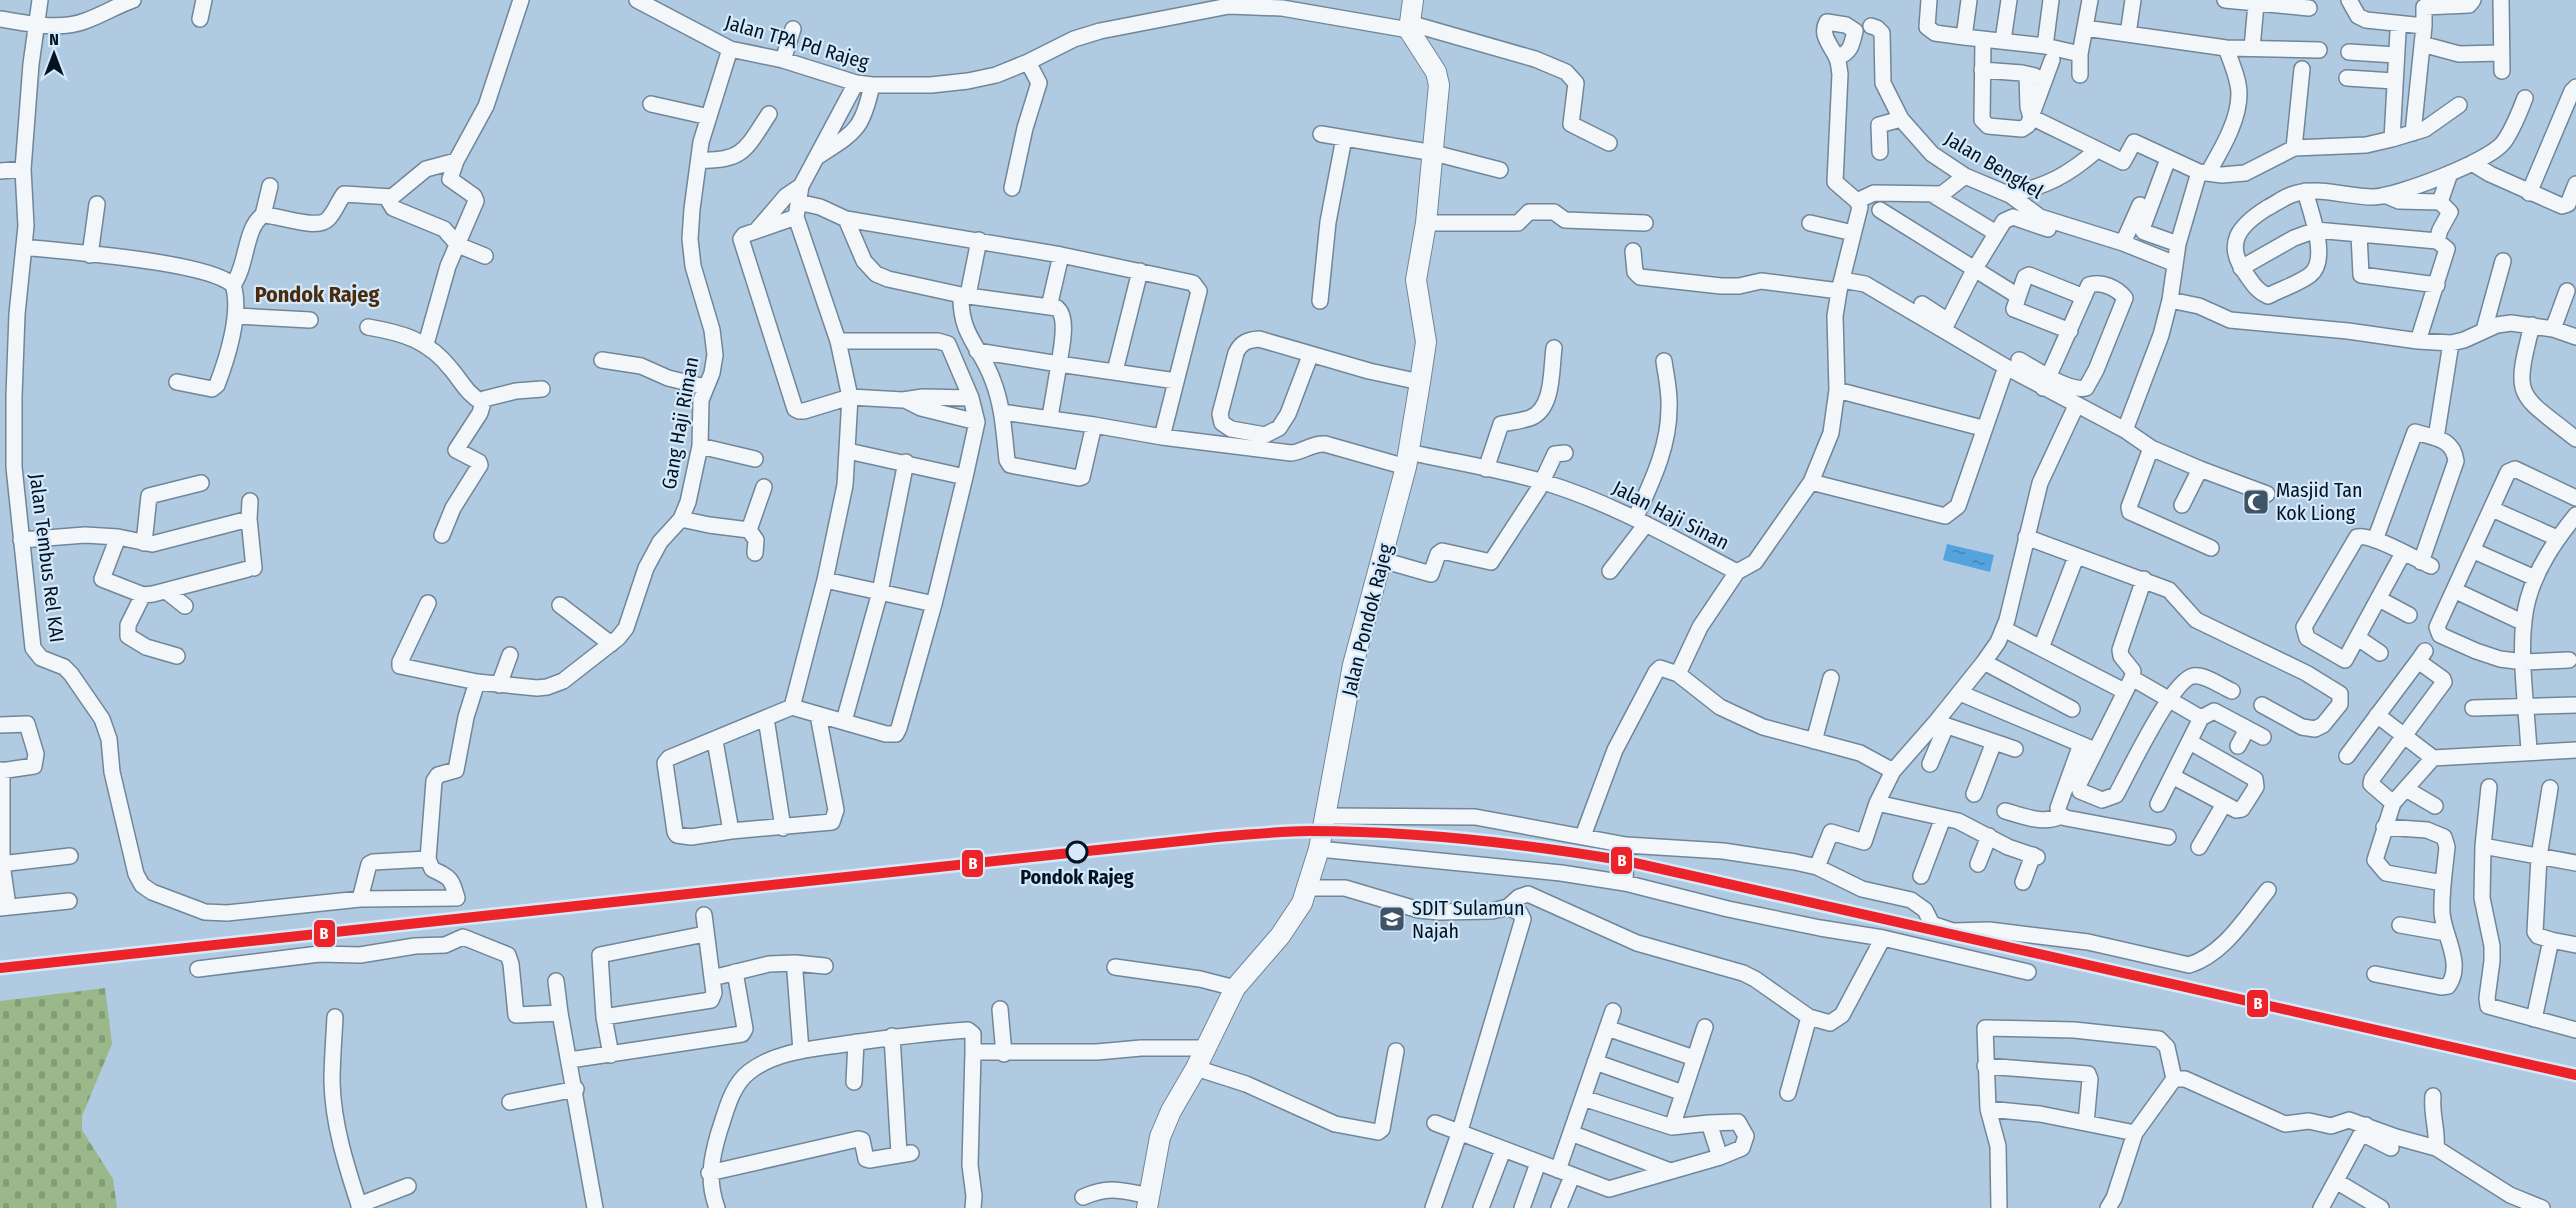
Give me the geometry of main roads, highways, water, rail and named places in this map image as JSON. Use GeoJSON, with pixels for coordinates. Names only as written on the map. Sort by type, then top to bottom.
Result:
{"type":"FeatureCollection","features":[{"type":"Feature","properties":{"kind":"main road","name":"Jalan Pondok Rajeg"},"geometry":{"type":"LineString","coordinates":[[1149,1202],[1160,1137],[1171,1111],[1196,1068],[1235,988],[1280,936],[1309,888],[1319,849],[1353,665],[1408,460],[1426,342],[1416,280],[1426,223],[1439,86],[1436,72],[1409,27],[1413,0]]}},
{"type":"Feature","properties":{"kind":"water"},"geometry":{"type":"Polygon","coordinates":[[[1947,544],[1994,555],[1990,572],[1943,560],[1947,544]]]}},
{"type":"Feature","properties":{"kind":"place","name":"Masjid Tan Kok Liong"},"geometry":{"type":"Point","coordinates":[2256,502]}},
{"type":"Feature","properties":{"kind":"place","name":"Pondok Rajeg"},"geometry":{"type":"Point","coordinates":[1077,852]}},
{"type":"Feature","properties":{"kind":"place","name":"SDIT Sulamun Najah"},"geometry":{"type":"Point","coordinates":[1392,919]}},
{"type":"Feature","properties":{"kind":"district","name":"Pondok Rajeg"},"geometry":{"type":"Point","coordinates":[317,294]}}]}
